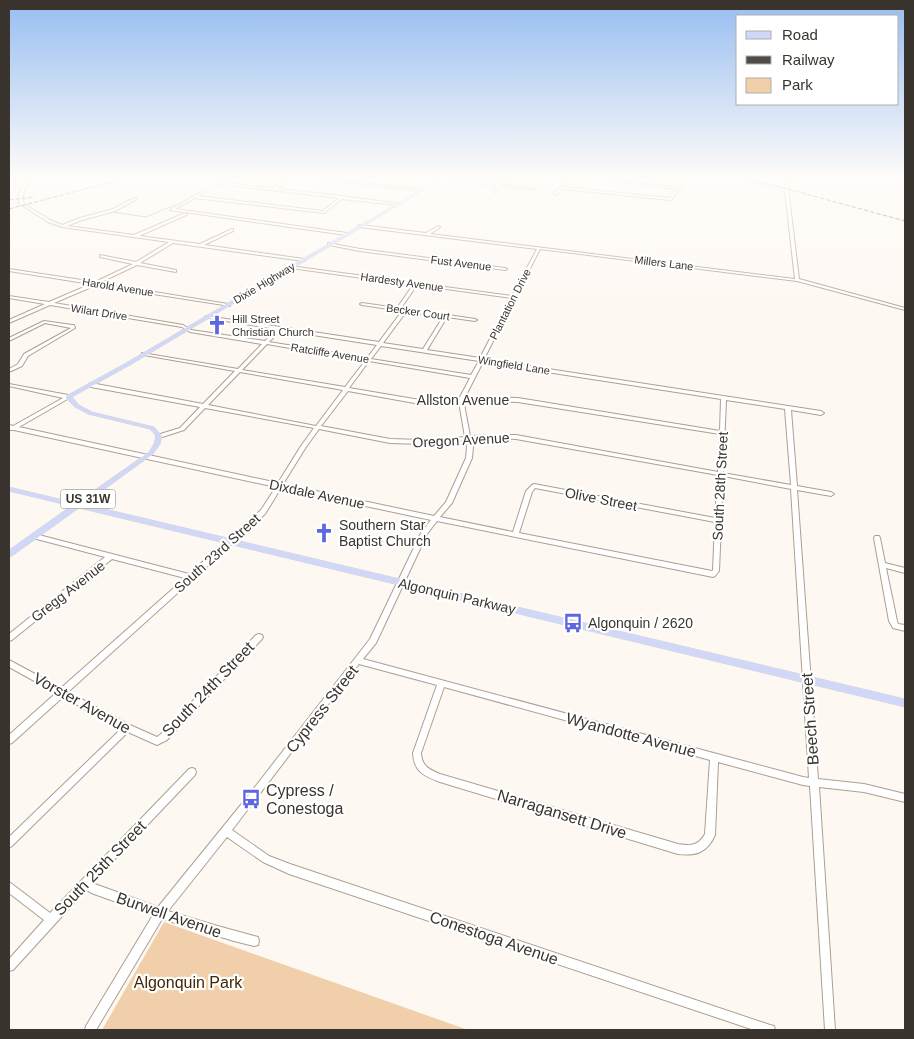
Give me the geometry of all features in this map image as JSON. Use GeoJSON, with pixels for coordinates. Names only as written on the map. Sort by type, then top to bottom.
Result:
{"type":"FeatureCollection","features":[{"type":"Feature","properties":{"kind":"main road","name":"Dixie Highway"},"geometry":{"type":"LineString","coordinates":[[68,397],[357,227]]}},
{"type":"Feature","properties":{"kind":"main road"},"geometry":{"type":"LineString","coordinates":[[68,397],[77,406],[90,413],[148,426],[156,431],[159,436]]}},
{"type":"Feature","properties":{"kind":"main road","name":"US 31W"},"geometry":{"type":"LineString","coordinates":[[9,554],[146,457],[155,449],[159,436]]}},
{"type":"Feature","properties":{"kind":"main road","name":"Algonquin Parkway"},"geometry":{"type":"LineString","coordinates":[[9,489],[905,703]]}},
{"type":"Feature","properties":{"kind":"street"},"geometry":{"type":"LineString","coordinates":[[74,227],[304,260]]}},
{"type":"Feature","properties":{"kind":"street"},"geometry":{"type":"LineString","coordinates":[[134,236],[154,227]]}},
{"type":"Feature","properties":{"kind":"street"},"geometry":{"type":"LineString","coordinates":[[294,227],[346,234]]}},
{"type":"Feature","properties":{"kind":"street","name":"Millers Lane"},"geometry":{"type":"LineString","coordinates":[[372,227],[796,280],[905,309]]}},
{"type":"Feature","properties":{"kind":"street"},"geometry":{"type":"LineString","coordinates":[[426,234],[437,227]]}},
{"type":"Feature","properties":{"kind":"street"},"geometry":{"type":"LineString","coordinates":[[790,227],[796,280]]}},
{"type":"Feature","properties":{"kind":"street"},"geometry":{"type":"LineString","coordinates":[[200,245],[232,230]]}},
{"type":"Feature","properties":{"kind":"street"},"geometry":{"type":"LineString","coordinates":[[9,322],[136,263],[172,242]]}},
{"type":"Feature","properties":{"kind":"street","name":"Fust Avenue"},"geometry":{"type":"LineString","coordinates":[[329,244],[360,250],[505,269]]}},
{"type":"Feature","properties":{"kind":"street","name":"Plantation Drive"},"geometry":{"type":"LineString","coordinates":[[481,360],[539,248]]}},
{"type":"Feature","properties":{"kind":"street"},"geometry":{"type":"LineString","coordinates":[[101,256],[175,271]]}},
{"type":"Feature","properties":{"kind":"street","name":"Hardesty Avenue"},"geometry":{"type":"LineString","coordinates":[[291,267],[513,298]]}},
{"type":"Feature","properties":{"kind":"street","name":"Harold Avenue"},"geometry":{"type":"LineString","coordinates":[[9,270],[228,304]]}},
{"type":"Feature","properties":{"kind":"street","name":"South 23rd Street"},"geometry":{"type":"LineString","coordinates":[[9,740],[263,512],[318,428],[380,344],[416,284]]}},
{"type":"Feature","properties":{"kind":"street","name":"Wilart Drive"},"geometry":{"type":"LineString","coordinates":[[9,297],[160,321],[188,328]]}},
{"type":"Feature","properties":{"kind":"street","name":"Becker Court"},"geometry":{"type":"LineString","coordinates":[[362,304],[475,320]]}},
{"type":"Feature","properties":{"kind":"street"},"geometry":{"type":"LineString","coordinates":[[424,351],[446,316]]}},
{"type":"Feature","properties":{"kind":"street","name":"Wingfield Lane"},"geometry":{"type":"LineString","coordinates":[[207,317],[821,413]]}},
{"type":"Feature","properties":{"kind":"street"},"geometry":{"type":"LineString","coordinates":[[9,340],[44,322],[72,326],[73,328],[23,357],[20,365],[9,372]]}},
{"type":"Feature","properties":{"kind":"street","name":"Ratcliffe Avenue"},"geometry":{"type":"LineString","coordinates":[[188,328],[190,331],[472,376]]}},
{"type":"Feature","properties":{"kind":"street"},"geometry":{"type":"LineString","coordinates":[[159,436],[179,431],[280,328]]}},
{"type":"Feature","properties":{"kind":"street","name":"Allston Avenue"},"geometry":{"type":"LineString","coordinates":[[144,354],[420,402],[518,400],[723,434]]}},
{"type":"Feature","properties":{"kind":"street"},"geometry":{"type":"LineString","coordinates":[[461,400],[481,360]]}},
{"type":"Feature","properties":{"kind":"street"},"geometry":{"type":"LineString","coordinates":[[9,385],[68,397]]}},
{"type":"Feature","properties":{"kind":"street","name":"Oregon Avenue"},"geometry":{"type":"LineString","coordinates":[[91,385],[399,442],[496,436],[516,437],[832,494]]}},
{"type":"Feature","properties":{"kind":"street","name":"Dixie Highway"},"geometry":{"type":"LineString","coordinates":[[10,428],[68,397]]}},
{"type":"Feature","properties":{"kind":"street","name":"South 28th Street"},"geometry":{"type":"LineString","coordinates":[[714,573],[716,571],[719,521],[724,398]]}},
{"type":"Feature","properties":{"kind":"street","name":"Cypress Street"},"geometry":{"type":"LineString","coordinates":[[90,1030],[160,913],[373,641],[424,533],[449,503],[469,458],[471,451],[461,400]]}},
{"type":"Feature","properties":{"kind":"street","name":"Beech Street"},"geometry":{"type":"LineString","coordinates":[[788,408],[830,1030]]}},
{"type":"Feature","properties":{"kind":"street","name":"Dixdale Avenue"},"geometry":{"type":"LineString","coordinates":[[10,428],[280,486],[714,573]]}},
{"type":"Feature","properties":{"kind":"street","name":"Olive Street"},"geometry":{"type":"LineString","coordinates":[[515,534],[529,491],[534,486],[719,521]]}},
{"type":"Feature","properties":{"kind":"street","name":"Gregg Avenue"},"geometry":{"type":"LineString","coordinates":[[35,536],[111,556]]}},
{"type":"Feature","properties":{"kind":"street"},"geometry":{"type":"LineString","coordinates":[[877,538],[893,621],[896,626],[905,628]]}},
{"type":"Feature","properties":{"kind":"street"},"geometry":{"type":"LineString","coordinates":[[111,556],[191,577]]}},
{"type":"Feature","properties":{"kind":"street","name":"Gregg Avenue"},"geometry":{"type":"LineString","coordinates":[[9,638],[111,556]]}},
{"type":"Feature","properties":{"kind":"street"},"geometry":{"type":"LineString","coordinates":[[882,565],[905,570]]}},
{"type":"Feature","properties":{"kind":"street","name":"South 24th Street"},"geometry":{"type":"LineString","coordinates":[[157,741],[164,737],[259,637]]}},
{"type":"Feature","properties":{"kind":"street","name":"Wyandotte Avenue"},"geometry":{"type":"LineString","coordinates":[[359,661],[714,757],[814,782],[864,788],[905,798]]}},
{"type":"Feature","properties":{"kind":"street","name":"Vorster Avenue"},"geometry":{"type":"LineString","coordinates":[[9,663],[127,728],[157,741]]}},
{"type":"Feature","properties":{"kind":"street","name":"Narragansett Drive"},"geometry":{"type":"LineString","coordinates":[[441,684],[417,753],[418,762],[425,772],[678,849],[696,849],[703,846],[710,836],[714,757]]}},
{"type":"Feature","properties":{"kind":"street"},"geometry":{"type":"LineString","coordinates":[[9,843],[127,728]]}},
{"type":"Feature","properties":{"kind":"street","name":"South 25th Street"},"geometry":{"type":"LineString","coordinates":[[9,966],[50,920],[192,772]]}},
{"type":"Feature","properties":{"kind":"street","name":"Conestoga Avenue"},"geometry":{"type":"LineString","coordinates":[[226,831],[278,865],[770,1030]]}},
{"type":"Feature","properties":{"kind":"street","name":"Burwell Avenue"},"geometry":{"type":"LineString","coordinates":[[85,884],[160,913],[229,936],[254,941]]}},
{"type":"Feature","properties":{"kind":"street"},"geometry":{"type":"LineString","coordinates":[[9,887],[50,920]]}},
{"type":"Feature","properties":{"kind":"green space","name":"Algonquin Park"},"geometry":{"type":"Polygon","coordinates":[[[164,922],[468,1030],[102,1030],[164,922]]]}},
{"type":"Feature","properties":{"kind":"place","name":"Hill Street Christian Church"},"geometry":{"type":"Point","coordinates":[217,325]}},
{"type":"Feature","properties":{"kind":"place","name":"Southern Star Baptist Church"},"geometry":{"type":"Point","coordinates":[324,533]}},
{"type":"Feature","properties":{"kind":"place","name":"Algonquin / 2620"},"geometry":{"type":"Point","coordinates":[573,623]}},
{"type":"Feature","properties":{"kind":"place","name":"Cypress / Conestoga"},"geometry":{"type":"Point","coordinates":[251,799]}}]}
